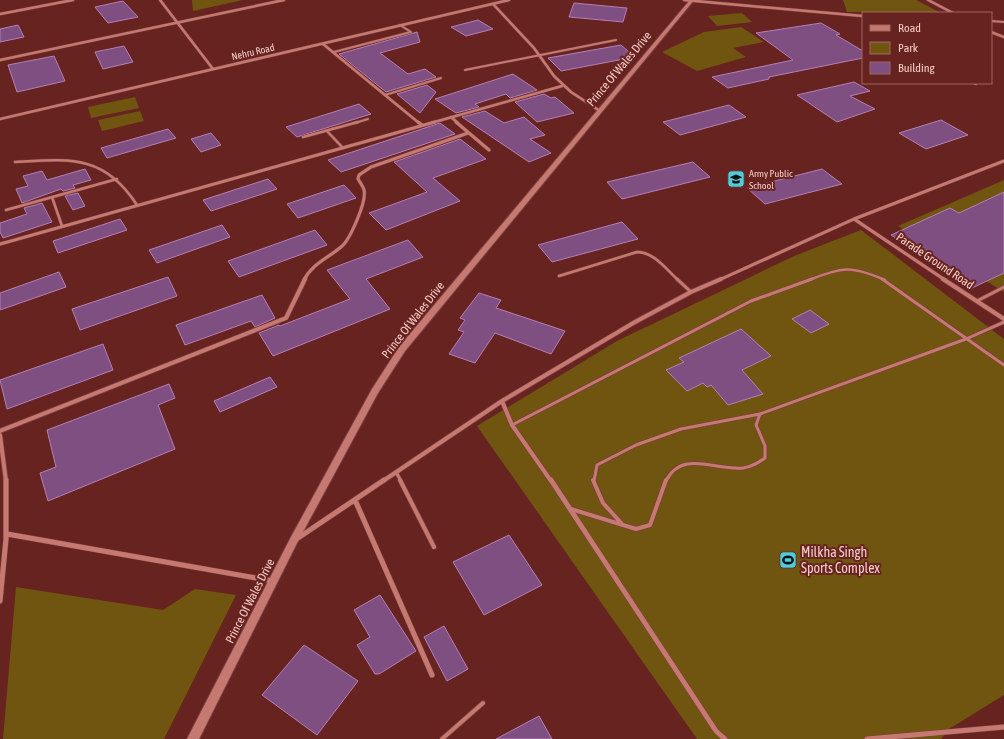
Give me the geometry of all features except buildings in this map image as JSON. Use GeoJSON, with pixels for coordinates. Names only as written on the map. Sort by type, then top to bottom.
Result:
{"type":"FeatureCollection","features":[{"type":"Feature","properties":{"kind":"main road","name":"Prince Of Wales Drive"},"geometry":{"type":"LineString","coordinates":[[193,739],[294,540],[375,391],[402,349],[600,111],[689,0]]}},
{"type":"Feature","properties":{"kind":"street"},"geometry":{"type":"LineString","coordinates":[[0,14],[73,0]]}},
{"type":"Feature","properties":{"kind":"street"},"geometry":{"type":"LineString","coordinates":[[160,0],[213,70]]}},
{"type":"Feature","properties":{"kind":"street"},"geometry":{"type":"LineString","coordinates":[[0,60],[284,0]]}},
{"type":"Feature","properties":{"kind":"street","name":"Nehru Road"},"geometry":{"type":"LineString","coordinates":[[0,120],[509,0]]}},
{"type":"Feature","properties":{"kind":"street"},"geometry":{"type":"LineString","coordinates":[[689,0],[862,16]]}},
{"type":"Feature","properties":{"kind":"street"},"geometry":{"type":"LineString","coordinates":[[928,0],[951,12]]}},
{"type":"Feature","properties":{"kind":"street"},"geometry":{"type":"LineString","coordinates":[[493,4],[534,48],[538,56],[562,86],[600,111]]}},
{"type":"Feature","properties":{"kind":"street"},"geometry":{"type":"LineString","coordinates":[[992,32],[1004,37]]}},
{"type":"Feature","properties":{"kind":"street"},"geometry":{"type":"LineString","coordinates":[[323,44],[422,125]]}},
{"type":"Feature","properties":{"kind":"street"},"geometry":{"type":"LineString","coordinates":[[0,244],[562,86]]}},
{"type":"Feature","properties":{"kind":"street"},"geometry":{"type":"LineString","coordinates":[[451,117],[489,150]]}},
{"type":"Feature","properties":{"kind":"street"},"geometry":{"type":"LineString","coordinates":[[0,431],[286,318],[309,270],[343,246],[352,232],[364,199],[364,190],[358,179],[359,174],[371,167],[468,133]]}},
{"type":"Feature","properties":{"kind":"street"},"geometry":{"type":"LineString","coordinates":[[294,540],[502,401],[635,322],[691,292],[854,219],[1004,161]]}},
{"type":"Feature","properties":{"kind":"street","name":"Parade Ground Road"},"geometry":{"type":"LineString","coordinates":[[854,219],[1004,321]]}},
{"type":"Feature","properties":{"kind":"street"},"geometry":{"type":"LineString","coordinates":[[502,401],[512,425],[571,509],[716,731],[725,739]]}},
{"type":"Feature","properties":{"kind":"street"},"geometry":{"type":"LineString","coordinates":[[0,436],[5,460],[7,514],[7,534],[0,601]]}},
{"type":"Feature","properties":{"kind":"street"},"geometry":{"type":"LineString","coordinates":[[354,500],[432,674]]}},
{"type":"Feature","properties":{"kind":"street"},"geometry":{"type":"LineString","coordinates":[[7,534],[273,582]]}},
{"type":"Feature","properties":{"kind":"street"},"geometry":{"type":"LineString","coordinates":[[867,739],[1004,727]]}},
{"type":"Feature","properties":{"kind":"lane"},"geometry":{"type":"LineString","coordinates":[[992,21],[1004,22]]}},
{"type":"Feature","properties":{"kind":"lane"},"geometry":{"type":"LineString","coordinates":[[334,52],[411,32],[400,26]]}},
{"type":"Feature","properties":{"kind":"lane"},"geometry":{"type":"LineString","coordinates":[[465,70],[616,40]]}},
{"type":"Feature","properties":{"kind":"lane"},"geometry":{"type":"LineString","coordinates":[[385,95],[441,78]]}},
{"type":"Feature","properties":{"kind":"lane"},"geometry":{"type":"LineString","coordinates":[[303,137],[368,119]]}},
{"type":"Feature","properties":{"kind":"lane"},"geometry":{"type":"LineString","coordinates":[[327,130],[343,148]]}},
{"type":"Feature","properties":{"kind":"lane"},"geometry":{"type":"LineString","coordinates":[[15,162],[61,159],[80,161],[92,165],[117,179],[131,193],[137,205]]}},
{"type":"Feature","properties":{"kind":"lane"},"geometry":{"type":"LineString","coordinates":[[6,210],[117,179]]}},
{"type":"Feature","properties":{"kind":"lane"},"geometry":{"type":"LineString","coordinates":[[52,197],[62,226]]}},
{"type":"Feature","properties":{"kind":"lane"},"geometry":{"type":"LineString","coordinates":[[559,276],[637,252],[645,252],[651,255],[691,292]]}},
{"type":"Feature","properties":{"kind":"lane"},"geometry":{"type":"LineString","coordinates":[[512,425],[752,301],[835,270],[862,270],[883,279],[966,339],[1004,364]]}},
{"type":"Feature","properties":{"kind":"lane"},"geometry":{"type":"LineString","coordinates":[[977,302],[1004,287]]}},
{"type":"Feature","properties":{"kind":"lane"},"geometry":{"type":"LineString","coordinates":[[623,526],[603,503],[593,479],[597,465],[636,445],[681,429],[760,414],[966,339],[1004,321]]}},
{"type":"Feature","properties":{"kind":"lane"},"geometry":{"type":"LineString","coordinates":[[571,509],[636,529],[650,525],[656,513],[662,491],[671,472],[679,466],[689,464],[744,469],[758,465],[765,458],[765,446],[756,425],[760,414]]}},
{"type":"Feature","properties":{"kind":"lane"},"geometry":{"type":"LineString","coordinates":[[396,472],[434,547]]}},
{"type":"Feature","properties":{"kind":"lane"},"geometry":{"type":"LineString","coordinates":[[0,517],[7,514]]}},
{"type":"Feature","properties":{"kind":"lane"},"geometry":{"type":"LineString","coordinates":[[442,739],[483,703]]}},
{"type":"Feature","properties":{"kind":"green space"},"geometry":{"type":"Polygon","coordinates":[[[192,0],[243,0],[193,11],[192,0]]]}},
{"type":"Feature","properties":{"kind":"green space"},"geometry":{"type":"Polygon","coordinates":[[[843,0],[916,0],[939,12],[862,12],[847,12],[843,0]]]}},
{"type":"Feature","properties":{"kind":"green space"},"geometry":{"type":"Polygon","coordinates":[[[742,13],[752,22],[717,26],[708,16],[742,13]]]}},
{"type":"Feature","properties":{"kind":"green space"},"geometry":{"type":"Polygon","coordinates":[[[741,27],[764,42],[733,48],[746,57],[697,71],[662,52],[704,32],[741,27]]]}},
{"type":"Feature","properties":{"kind":"green space"},"geometry":{"type":"Polygon","coordinates":[[[135,97],[139,108],[91,118],[88,107],[135,97]]]}},
{"type":"Feature","properties":{"kind":"green space"},"geometry":{"type":"Polygon","coordinates":[[[140,111],[144,121],[102,131],[98,120],[140,111]]]}},
{"type":"Feature","properties":{"kind":"green space"},"geometry":{"type":"Polygon","coordinates":[[[1004,180],[1004,292],[898,226],[1004,180]]]}},
{"type":"Feature","properties":{"kind":"green space","name":"Milkha Singh Sports Complex"},"geometry":{"type":"Polygon","coordinates":[[[861,230],[1004,339],[1004,695],[949,729],[941,739],[697,739],[477,426],[617,341],[794,256],[861,230]]]}},
{"type":"Feature","properties":{"kind":"green space"},"geometry":{"type":"Polygon","coordinates":[[[16,587],[163,610],[195,589],[236,595],[164,739],[3,739],[16,587]]]}},
{"type":"Feature","properties":{"kind":"place","name":"Army Public School"},"geometry":{"type":"Point","coordinates":[736,179]}},
{"type":"Feature","properties":{"kind":"place","name":"Milkha Singh Sports Complex"},"geometry":{"type":"Point","coordinates":[788,560]}}]}
